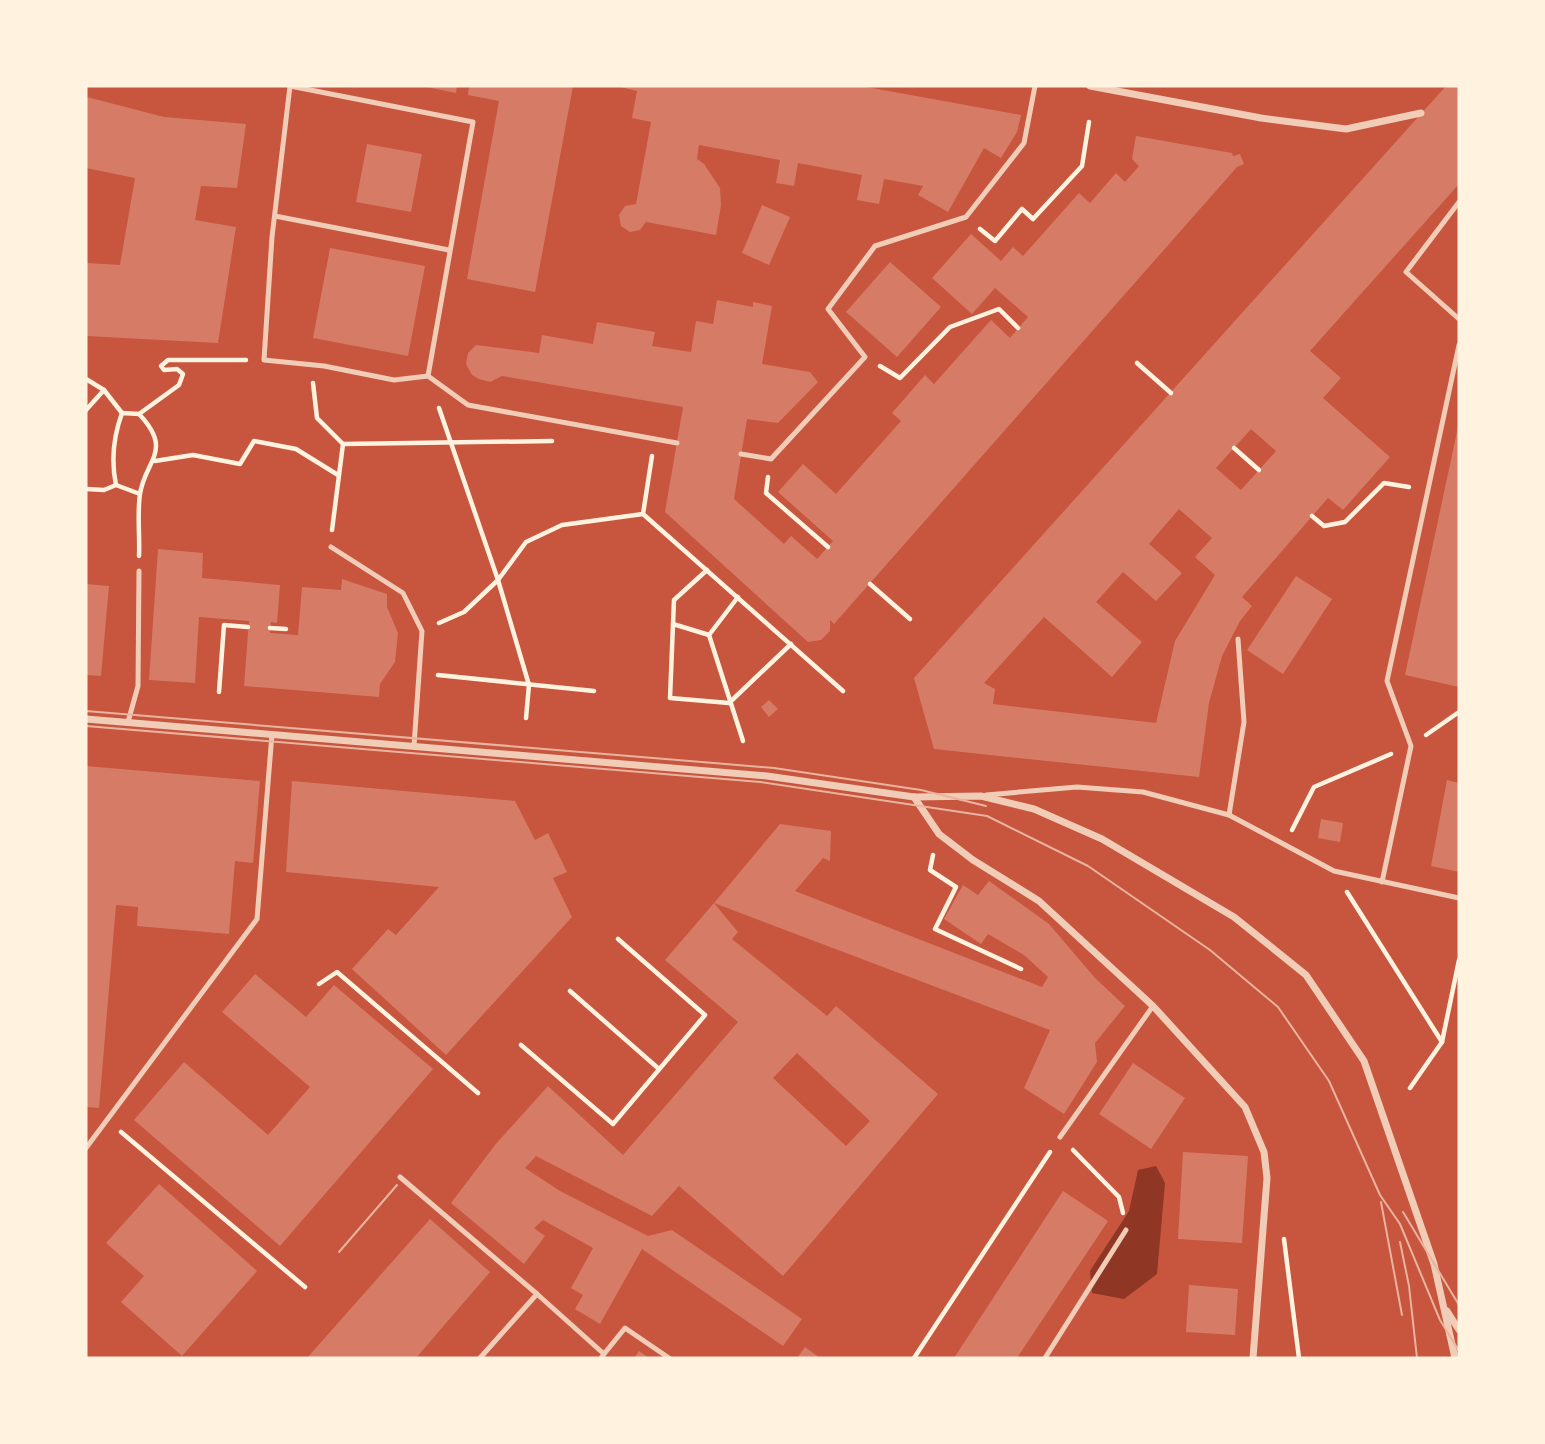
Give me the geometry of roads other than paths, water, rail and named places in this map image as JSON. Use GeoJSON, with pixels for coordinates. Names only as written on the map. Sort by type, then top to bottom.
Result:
{"type":"FeatureCollection","features":[{"type":"Feature","properties":{"kind":"street"},"geometry":{"type":"LineString","coordinates":[[1090,86],[1261,118],[1346,129],[1421,113]]}},
{"type":"Feature","properties":{"kind":"street"},"geometry":{"type":"LineString","coordinates":[[86,719],[767,776],[914,797],[981,796],[1034,809],[1102,839],[1234,917],[1306,975],[1364,1061],[1434,1264],[1455,1358]]}},
{"type":"Feature","properties":{"kind":"street"},"geometry":{"type":"LineString","coordinates":[[914,797],[939,834],[973,860],[1039,901],[1153,1006],[1245,1107],[1264,1152],[1267,1178],[1253,1358]]}},
{"type":"Feature","properties":{"kind":"street"},"geometry":{"type":"LineString","coordinates":[[1445,1307],[1459,1331]]}},
{"type":"Feature","properties":{"kind":"lane"},"geometry":{"type":"LineString","coordinates":[[429,376],[473,122],[290,86],[275,216],[264,360],[315,364],[394,380],[429,376],[468,405],[677,443]]}},
{"type":"Feature","properties":{"kind":"lane"},"geometry":{"type":"LineString","coordinates":[[741,454],[771,459],[865,357],[828,309],[875,246],[967,217],[1024,143],[1035,86]]}},
{"type":"Feature","properties":{"kind":"lane"},"geometry":{"type":"LineString","coordinates":[[1459,202],[1406,272],[1459,319]]}},
{"type":"Feature","properties":{"kind":"lane"},"geometry":{"type":"LineString","coordinates":[[275,216],[449,250]]}},
{"type":"Feature","properties":{"kind":"lane"},"geometry":{"type":"LineString","coordinates":[[1382,882],[1411,746],[1387,681],[1459,345]]}},
{"type":"Feature","properties":{"kind":"lane"},"geometry":{"type":"LineString","coordinates":[[331,547],[403,593],[422,631],[414,746]]}},
{"type":"Feature","properties":{"kind":"lane"},"geometry":{"type":"LineString","coordinates":[[128,722],[138,686],[139,571]]}},
{"type":"Feature","properties":{"kind":"lane"},"geometry":{"type":"LineString","coordinates":[[1229,815],[1244,722],[1238,639]]}},
{"type":"Feature","properties":{"kind":"lane"},"geometry":{"type":"LineString","coordinates":[[86,1147],[257,919],[272,734]]}},
{"type":"Feature","properties":{"kind":"lane"},"geometry":{"type":"LineString","coordinates":[[981,796],[1077,787],[1129,791],[1229,815],[1334,871],[1459,898]]}},
{"type":"Feature","properties":{"kind":"lane"},"geometry":{"type":"LineString","coordinates":[[1060,1137],[1153,1006]]}},
{"type":"Feature","properties":{"kind":"lane"},"geometry":{"type":"LineString","coordinates":[[400,1177],[537,1294],[603,1356],[625,1328],[669,1358]]}},
{"type":"Feature","properties":{"kind":"lane"},"geometry":{"type":"LineString","coordinates":[[1045,1358],[1126,1230]]}},
{"type":"Feature","properties":{"kind":"lane"},"geometry":{"type":"LineString","coordinates":[[480,1358],[537,1294]]}},
{"type":"Feature","properties":{"kind":"tram line"},"geometry":{"type":"LineString","coordinates":[[86,711],[774,768],[921,790],[986,806]]}},
{"type":"Feature","properties":{"kind":"tram line"},"geometry":{"type":"LineString","coordinates":[[86,726],[760,782],[987,816],[1088,866],[1210,950],[1278,1007],[1329,1081],[1380,1195],[1400,1224],[1440,1320],[1459,1351]]}},
{"type":"Feature","properties":{"kind":"tram line"},"geometry":{"type":"LineString","coordinates":[[339,1252],[397,1185]]}},
{"type":"Feature","properties":{"kind":"tram line"},"geometry":{"type":"LineString","coordinates":[[1381,1202],[1402,1315]]}},
{"type":"Feature","properties":{"kind":"tram line"},"geometry":{"type":"LineString","coordinates":[[1403,1212],[1459,1305]]}},
{"type":"Feature","properties":{"kind":"tram line"},"geometry":{"type":"LineString","coordinates":[[1400,1242],[1409,1286],[1417,1358]]}}]}
